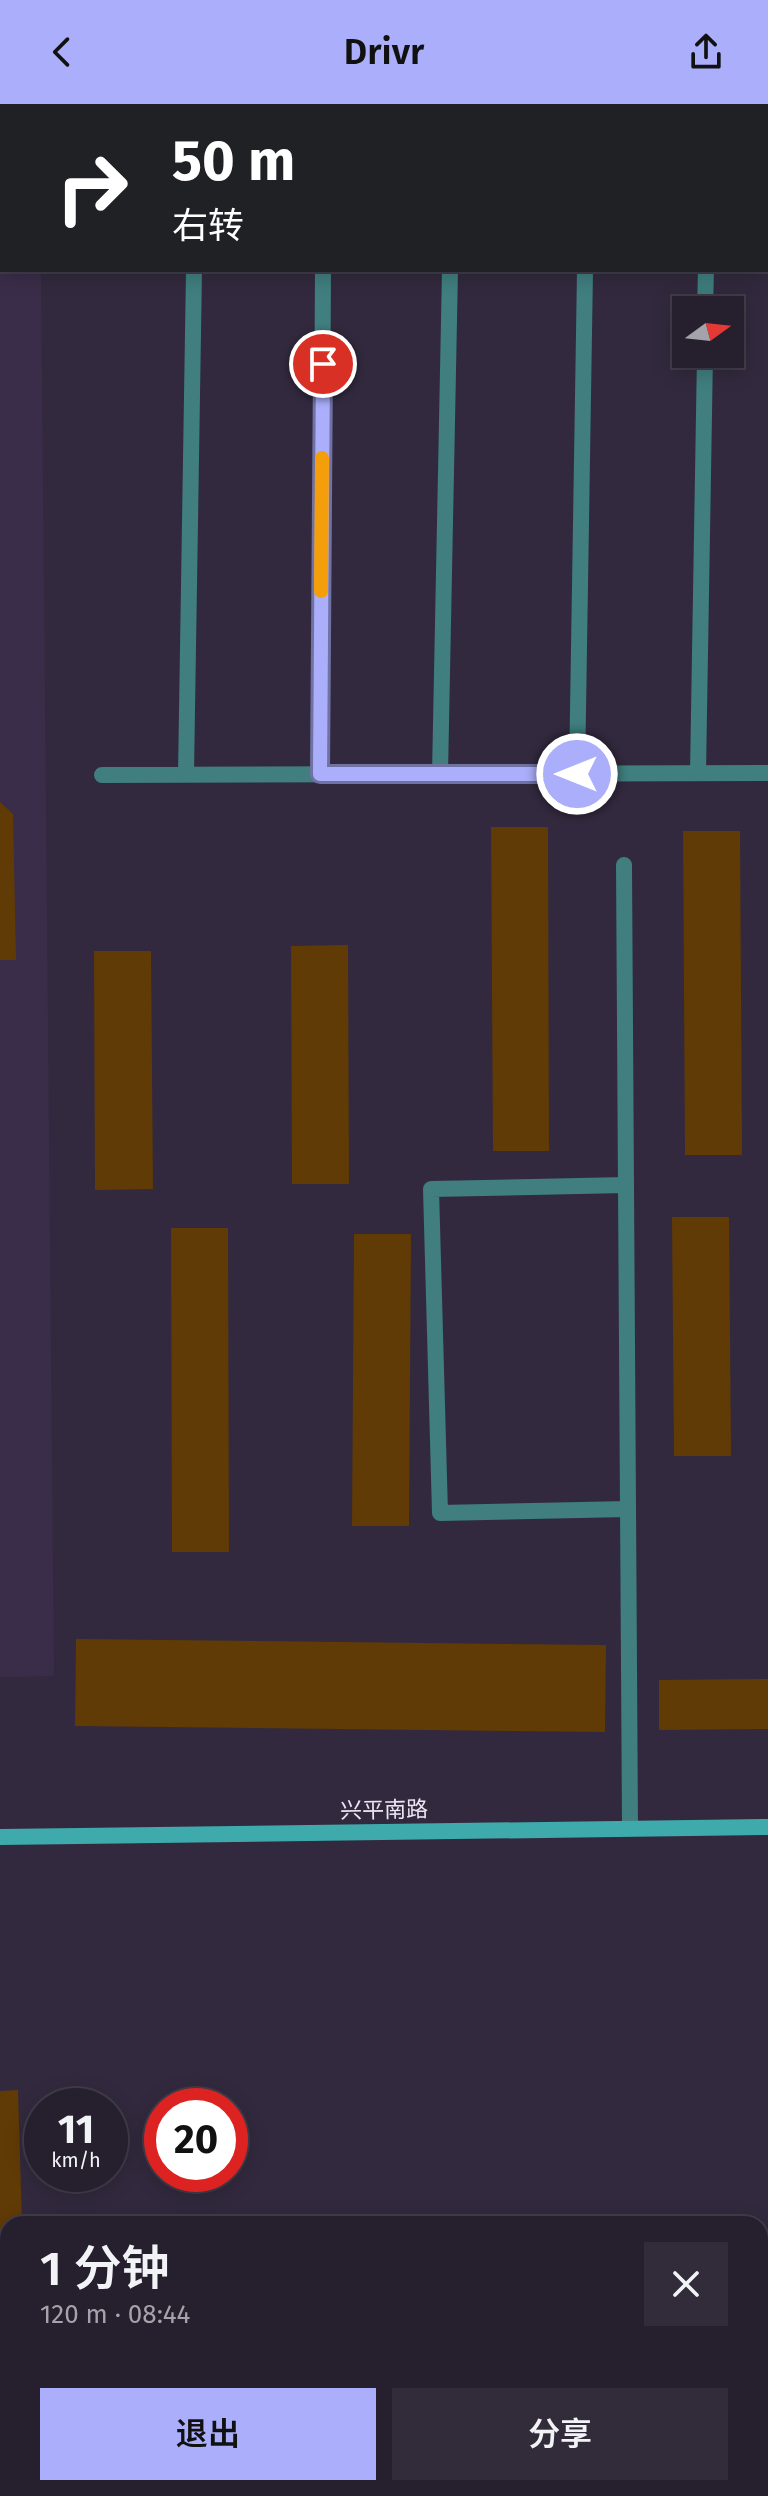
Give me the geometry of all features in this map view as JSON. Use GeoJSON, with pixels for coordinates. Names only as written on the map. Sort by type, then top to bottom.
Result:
{"type":"FeatureCollection","features":[{"type":"Feature","properties":{"kind":"main road","name":"兴平南路"},"geometry":{"type":"LineString","coordinates":[[0,1837],[768,1827]]}},
{"type":"Feature","properties":{"kind":"street"},"geometry":{"type":"LineString","coordinates":[[186,774],[194,272]]}},
{"type":"Feature","properties":{"kind":"street"},"geometry":{"type":"LineString","coordinates":[[320,774],[323,272]]}},
{"type":"Feature","properties":{"kind":"street"},"geometry":{"type":"LineString","coordinates":[[440,774],[450,272]]}},
{"type":"Feature","properties":{"kind":"street"},"geometry":{"type":"LineString","coordinates":[[577,774],[585,272]]}},
{"type":"Feature","properties":{"kind":"street"},"geometry":{"type":"LineString","coordinates":[[705,296],[706,272]]}},
{"type":"Feature","properties":{"kind":"street"},"geometry":{"type":"LineString","coordinates":[[698,773],[705,368]]}},
{"type":"Feature","properties":{"kind":"street"},"geometry":{"type":"LineString","coordinates":[[102,775],[768,773]]}},
{"type":"Feature","properties":{"kind":"street"},"geometry":{"type":"LineString","coordinates":[[624,865],[630,1828]]}},
{"type":"Feature","properties":{"kind":"street"},"geometry":{"type":"LineString","coordinates":[[626,1185],[431,1189],[440,1513],[628,1509]]}},
{"type":"Feature","properties":{"kind":"shaded area"},"geometry":{"type":"Polygon","coordinates":[[[0,272],[41,272],[54,1676],[0,1677],[0,272]]]}},
{"type":"Feature","properties":{"kind":"building"},"geometry":{"type":"Polygon","coordinates":[[[0,802],[13,814],[16,960],[0,960],[0,802]]]}},
{"type":"Feature","properties":{"kind":"building"},"geometry":{"type":"Polygon","coordinates":[[[491,827],[548,827],[549,1151],[493,1151],[491,827]]]}},
{"type":"Feature","properties":{"kind":"building"},"geometry":{"type":"Polygon","coordinates":[[[683,831],[740,831],[742,1155],[685,1155],[683,831]]]}},
{"type":"Feature","properties":{"kind":"building"},"geometry":{"type":"Polygon","coordinates":[[[348,945],[349,1184],[292,1184],[291,946],[348,945]]]}},
{"type":"Feature","properties":{"kind":"building"},"geometry":{"type":"Polygon","coordinates":[[[94,951],[151,951],[153,1189],[95,1190],[94,951]]]}},
{"type":"Feature","properties":{"kind":"building"},"geometry":{"type":"Polygon","coordinates":[[[672,1217],[729,1217],[731,1456],[674,1456],[672,1217]]]}},
{"type":"Feature","properties":{"kind":"building"},"geometry":{"type":"Polygon","coordinates":[[[171,1228],[228,1228],[229,1552],[172,1552],[171,1228]]]}},
{"type":"Feature","properties":{"kind":"building"},"geometry":{"type":"Polygon","coordinates":[[[354,1234],[411,1234],[409,1526],[352,1526],[354,1234]]]}},
{"type":"Feature","properties":{"kind":"building"},"geometry":{"type":"Polygon","coordinates":[[[76,1639],[606,1645],[605,1732],[75,1726],[76,1639]]]}},
{"type":"Feature","properties":{"kind":"building"},"geometry":{"type":"Polygon","coordinates":[[[768,1679],[768,1729],[659,1730],[659,1680],[768,1679]]]}},
{"type":"Feature","properties":{"kind":"building"},"geometry":{"type":"Polygon","coordinates":[[[18,2090],[22,2216],[0,2216],[0,2091],[18,2090]]]}},
{"type":"Feature","properties":{"kind":"slow traffic"},"geometry":{"type":"LineString","coordinates":[[321,591],[322,458]]}},
{"type":"Feature","properties":{"kind":"route"},"geometry":{"type":"LineString","coordinates":[[323,364],[320,774],[577,774]]}}]}
